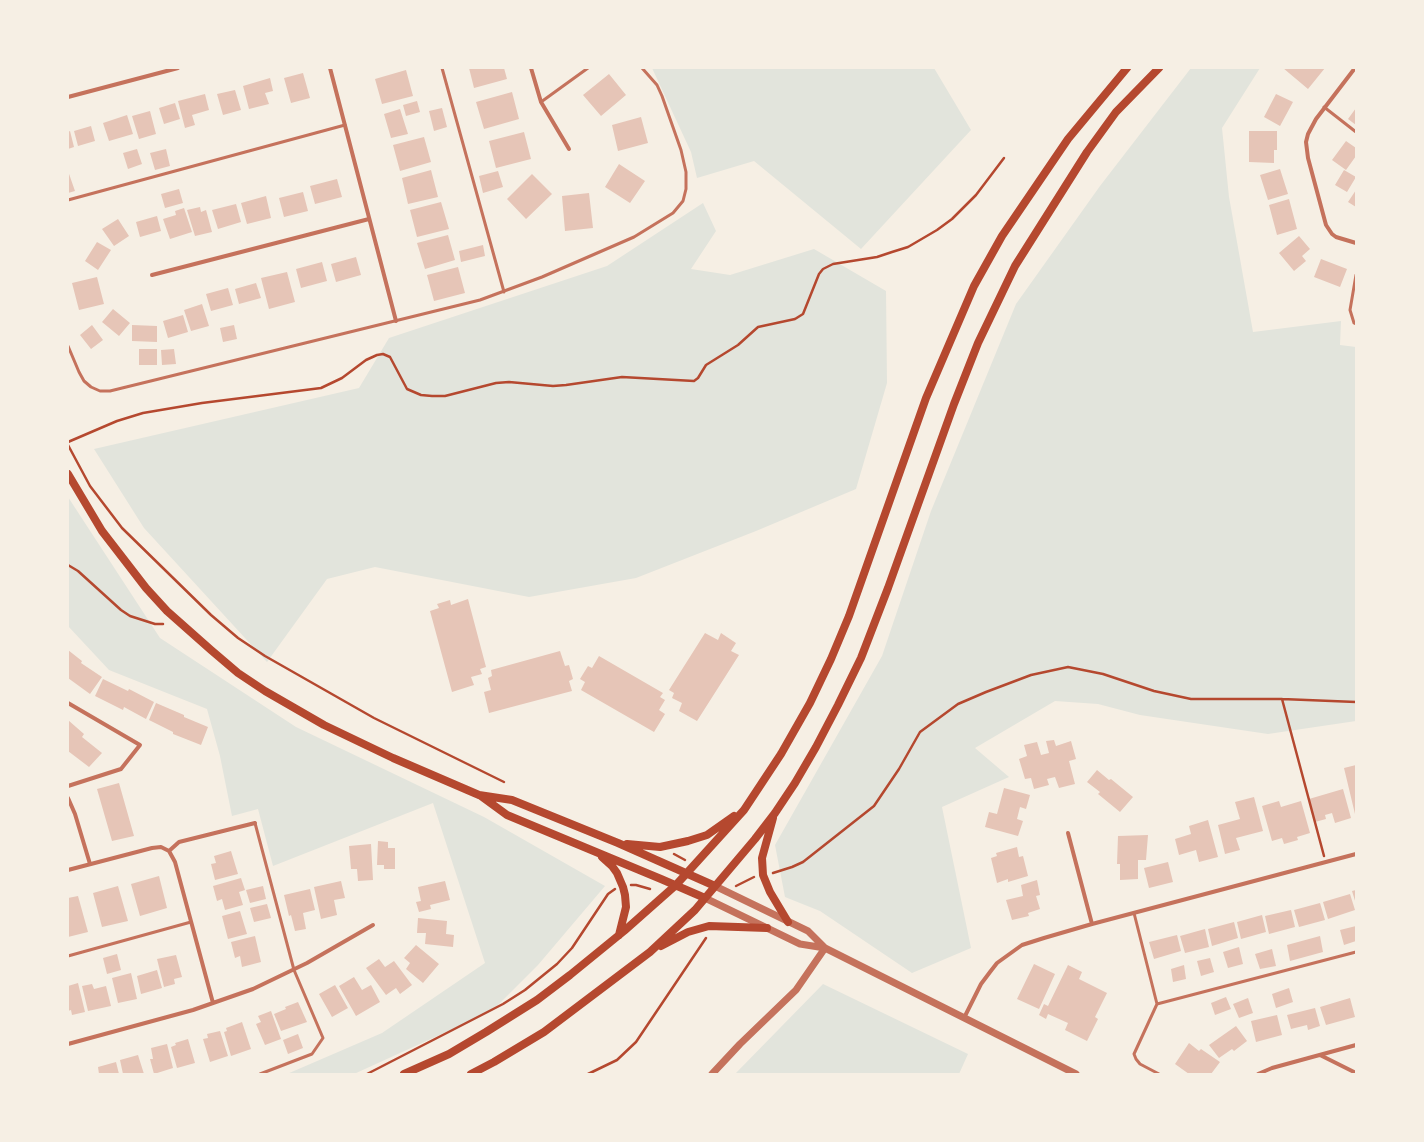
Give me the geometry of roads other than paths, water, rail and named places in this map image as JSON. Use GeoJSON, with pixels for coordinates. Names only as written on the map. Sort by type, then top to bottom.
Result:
{"type":"FeatureCollection","features":[{"type":"Feature","properties":{"kind":"main road"},"geometry":{"type":"LineString","coordinates":[[404,1074],[449,1054],[538,1000],[619,936],[676,885],[744,810],[781,754],[810,703],[831,659],[849,616],[926,398],[974,286],[1002,236],[1068,139],[1127,68]]}},
{"type":"Feature","properties":{"kind":"main road"},"geometry":{"type":"LineString","coordinates":[[470,1074],[494,1062],[544,1032],[650,952],[705,898],[755,839],[795,783],[816,747],[861,658],[888,588],[954,404],[978,343],[1015,266],[1087,152],[1116,112],[1159,68]]}},
{"type":"Feature","properties":{"kind":"main road"},"geometry":{"type":"LineString","coordinates":[[68,474],[102,531],[146,588],[167,611],[188,631],[238,673],[271,695],[324,725],[393,758],[479,794],[512,800],[715,886]]}},
{"type":"Feature","properties":{"kind":"main road"},"geometry":{"type":"LineString","coordinates":[[479,794],[507,815],[705,898]]}},
{"type":"Feature","properties":{"kind":"main road"},"geometry":{"type":"LineString","coordinates":[[618,844],[660,846],[688,841],[706,835],[744,810]]}},
{"type":"Feature","properties":{"kind":"main road"},"geometry":{"type":"LineString","coordinates":[[774,813],[762,858],[763,871],[766,884],[788,922]]}},
{"type":"Feature","properties":{"kind":"main road"},"geometry":{"type":"LineString","coordinates":[[598,853],[612,866],[623,887],[626,907],[619,936]]}},
{"type":"Feature","properties":{"kind":"main road"},"geometry":{"type":"LineString","coordinates":[[650,952],[678,937],[704,927],[721,926],[767,928]]}},
{"type":"Feature","properties":{"kind":"street"},"geometry":{"type":"LineString","coordinates":[[68,97],[178,68]]}},
{"type":"Feature","properties":{"kind":"street"},"geometry":{"type":"LineString","coordinates":[[330,68],[396,321]]}},
{"type":"Feature","properties":{"kind":"street"},"geometry":{"type":"LineString","coordinates":[[531,68],[542,102],[568,148]]}},
{"type":"Feature","properties":{"kind":"street"},"geometry":{"type":"LineString","coordinates":[[1355,68],[1316,119],[1308,134],[1306,150],[1324,219],[1332,234],[1341,240],[1356,244]]}},
{"type":"Feature","properties":{"kind":"street"},"geometry":{"type":"LineString","coordinates":[[152,275],[369,219]]}},
{"type":"Feature","properties":{"kind":"street"},"geometry":{"type":"LineString","coordinates":[[68,703],[140,745],[122,769],[68,786]]}},
{"type":"Feature","properties":{"kind":"street"},"geometry":{"type":"LineString","coordinates":[[68,798],[75,814],[90,864]]}},
{"type":"Feature","properties":{"kind":"street"},"geometry":{"type":"LineString","coordinates":[[169,851],[179,842],[255,823]]}},
{"type":"Feature","properties":{"kind":"street"},"geometry":{"type":"LineString","coordinates":[[1068,834],[1092,924]]}},
{"type":"Feature","properties":{"kind":"street"},"geometry":{"type":"LineString","coordinates":[[68,870],[152,848],[161,847],[169,851],[175,862],[212,1003]]}},
{"type":"Feature","properties":{"kind":"street"},"geometry":{"type":"LineString","coordinates":[[963,1018],[981,984],[998,963],[1012,952],[1032,942],[1092,924],[1356,854]]}},
{"type":"Feature","properties":{"kind":"street"},"geometry":{"type":"LineString","coordinates":[[715,886],[808,931],[825,948]]}},
{"type":"Feature","properties":{"kind":"street"},"geometry":{"type":"LineString","coordinates":[[705,898],[800,944],[825,948],[1076,1074]]}},
{"type":"Feature","properties":{"kind":"street"},"geometry":{"type":"LineString","coordinates":[[68,1044],[175,1016],[253,989],[294,970],[373,925]]}},
{"type":"Feature","properties":{"kind":"street"},"geometry":{"type":"LineString","coordinates":[[712,1074],[736,1048],[796,990],[825,948]]}},
{"type":"Feature","properties":{"kind":"street"},"geometry":{"type":"LineString","coordinates":[[1258,1074],[1272,1068],[1356,1045]]}},
{"type":"Feature","properties":{"kind":"street"},"geometry":{"type":"LineString","coordinates":[[1320,1055],[1356,1073]]}},
{"type":"Feature","properties":{"kind":"lane"},"geometry":{"type":"LineString","coordinates":[[442,68],[504,292]]}},
{"type":"Feature","properties":{"kind":"lane"},"geometry":{"type":"LineString","coordinates":[[542,102],[588,68]]}},
{"type":"Feature","properties":{"kind":"lane"},"geometry":{"type":"LineString","coordinates":[[68,346],[84,381],[91,387],[100,391],[110,391],[480,300],[542,277],[634,237],[673,213],[683,201],[686,189],[686,172],[681,150],[662,96],[657,86],[642,68]]}},
{"type":"Feature","properties":{"kind":"lane"},"geometry":{"type":"LineString","coordinates":[[1324,107],[1356,132]]}},
{"type":"Feature","properties":{"kind":"lane"},"geometry":{"type":"LineString","coordinates":[[68,200],[345,125]]}},
{"type":"Feature","properties":{"kind":"lane"},"geometry":{"type":"LineString","coordinates":[[1356,274],[1350,310],[1354,323],[1356,324]]}},
{"type":"Feature","properties":{"kind":"lane"},"geometry":{"type":"LineString","coordinates":[[255,823],[294,970],[323,1038],[312,1054],[260,1074]]}},
{"type":"Feature","properties":{"kind":"lane"},"geometry":{"type":"LineString","coordinates":[[1134,913],[1158,1004],[1134,1054],[1140,1064],[1159,1074]]}},
{"type":"Feature","properties":{"kind":"lane"},"geometry":{"type":"LineString","coordinates":[[68,956],[191,922]]}},
{"type":"Feature","properties":{"kind":"lane"},"geometry":{"type":"LineString","coordinates":[[1158,1004],[1356,952]]}}]}
